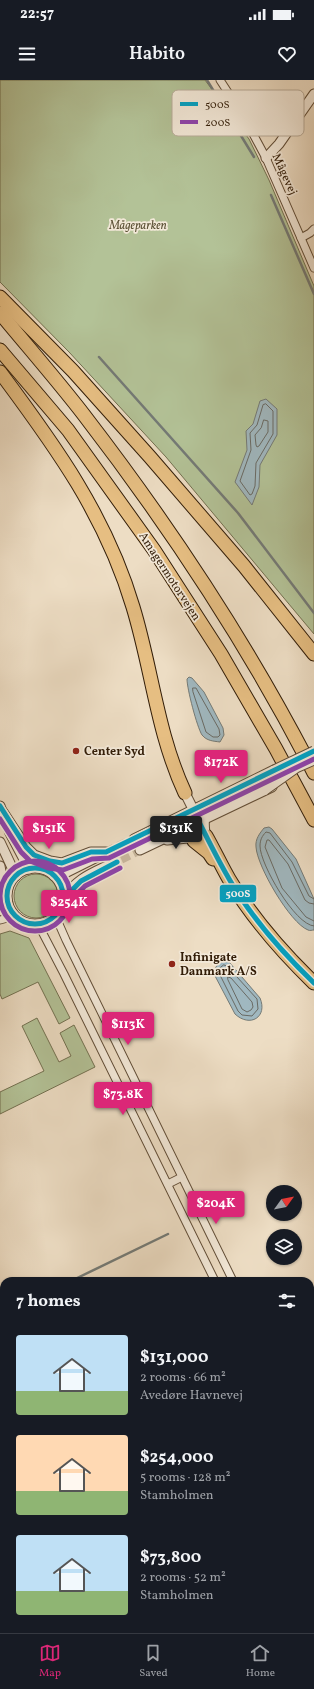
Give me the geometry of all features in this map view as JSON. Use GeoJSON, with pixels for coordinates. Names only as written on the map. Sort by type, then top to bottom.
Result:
{"type":"FeatureCollection","features":[{"type":"Feature","properties":{"kind":"highway"},"geometry":{"type":"LineString","coordinates":[[0,297],[73,371],[150,457],[244,566],[314,654]]}},
{"type":"Feature","properties":{"kind":"highway","name":"Amagermotorvejen"},"geometry":{"type":"LineString","coordinates":[[0,313],[84,415],[172,535],[241,640],[272,692],[314,772]]}},
{"type":"Feature","properties":{"kind":"highway","name":"Amagermotorvejen"},"geometry":{"type":"LineString","coordinates":[[0,350],[68,430],[154,550],[225,661],[314,820]]}},
{"type":"Feature","properties":{"kind":"highway"},"geometry":{"type":"LineString","coordinates":[[0,372],[44,430],[75,477],[106,534],[133,606],[167,749],[184,793]]}},
{"type":"Feature","properties":{"kind":"highway"},"geometry":{"type":"LineString","coordinates":[[202,837],[256,919],[299,969],[314,983]]}},
{"type":"Feature","properties":{"kind":"street","name":"Mågevej"},"geometry":{"type":"LineString","coordinates":[[220,80],[226,90]]}},
{"type":"Feature","properties":{"kind":"street"},"geometry":{"type":"LineString","coordinates":[[304,108],[314,94]]}},
{"type":"Feature","properties":{"kind":"street","name":"Mågevej"},"geometry":{"type":"LineString","coordinates":[[254,136],[266,158],[314,268]]}},
{"type":"Feature","properties":{"kind":"street"},"geometry":{"type":"LineString","coordinates":[[266,158],[285,136]]}},
{"type":"Feature","properties":{"kind":"street"},"geometry":{"type":"LineString","coordinates":[[301,238],[314,229]]}},
{"type":"Feature","properties":{"kind":"street"},"geometry":{"type":"LineString","coordinates":[[261,784],[282,766],[314,751]]}},
{"type":"Feature","properties":{"kind":"street"},"geometry":{"type":"LineString","coordinates":[[140,850],[202,821],[261,784],[314,760]]}},
{"type":"Feature","properties":{"kind":"street"},"geometry":{"type":"LineString","coordinates":[[134,839],[193,810],[314,766]]}},
{"type":"Feature","properties":{"kind":"street"},"geometry":{"type":"LineString","coordinates":[[161,840],[202,837],[202,821],[193,810],[184,793]]}},
{"type":"Feature","properties":{"kind":"street"},"geometry":{"type":"LineString","coordinates":[[2,809],[26,847],[34,855],[50,861],[62,862],[91,852],[106,852],[63,874],[54,876]]}},
{"type":"Feature","properties":{"kind":"street"},"geometry":{"type":"LineString","coordinates":[[2,809],[10,833],[29,869]]}},
{"type":"Feature","properties":{"kind":"street"},"geometry":{"type":"LineString","coordinates":[[0,842],[16,876]]}},
{"type":"Feature","properties":{"kind":"street"},"geometry":{"type":"LineString","coordinates":[[63,899],[62,889],[54,876],[40,868],[29,869],[16,876],[10,884],[4,903],[10,908],[15,916],[23,921],[38,924],[47,921],[55,915],[60,908],[63,899],[80,879],[109,865]]}},
{"type":"Feature","properties":{"kind":"street"},"geometry":{"type":"LineString","coordinates":[[0,866],[2,877],[0,883]]}},
{"type":"Feature","properties":{"kind":"street"},"geometry":{"type":"LineString","coordinates":[[55,915],[231,1277]]}},
{"type":"Feature","properties":{"kind":"street"},"geometry":{"type":"LineString","coordinates":[[0,920],[15,916]]}},
{"type":"Feature","properties":{"kind":"street"},"geometry":{"type":"LineString","coordinates":[[38,924],[58,961],[213,1277]]}},
{"type":"Feature","properties":{"kind":"street"},"geometry":{"type":"LineString","coordinates":[[168,1184],[182,1178]]}},
{"type":"Feature","properties":{"kind":"green space","name":"Mågeparken"},"geometry":{"type":"Polygon","coordinates":[[[0,80],[205,80],[212,90],[172,90],[172,136],[247,136],[269,180],[314,286],[314,634],[166,457],[69,352],[0,282],[0,80]]]}},
{"type":"Feature","properties":{"kind":"green space"},"geometry":{"type":"Polygon","coordinates":[[[32,874],[40,874],[45,875],[52,880],[57,887],[57,905],[52,912],[45,917],[32,918],[24,915],[17,908],[14,900],[14,892],[17,884],[24,877],[32,874]]]}},
{"type":"Feature","properties":{"kind":"green space"},"geometry":{"type":"Polygon","coordinates":[[[10,931],[29,938],[70,1018],[59,1024],[38,982],[2,999],[0,994],[0,934],[10,931]]]}},
{"type":"Feature","properties":{"kind":"green space"},"geometry":{"type":"Polygon","coordinates":[[[37,1018],[59,1062],[71,1056],[60,1033],[74,1025],[95,1067],[0,1114],[0,1092],[44,1071],[22,1026],[37,1018]]]}},
{"type":"Feature","properties":{"kind":"water"},"geometry":{"type":"Polygon","coordinates":[[[266,399],[277,409],[277,435],[260,465],[259,487],[252,505],[235,482],[247,450],[246,431],[253,424],[260,401],[266,399]]]}},
{"type":"Feature","properties":{"kind":"water"},"geometry":{"type":"Polygon","coordinates":[[[189,677],[192,678],[204,692],[223,728],[224,735],[220,742],[206,738],[200,731],[189,691],[187,679],[189,677]]]}},
{"type":"Feature","properties":{"kind":"water"},"geometry":{"type":"Polygon","coordinates":[[[269,827],[296,859],[314,899],[314,930],[308,930],[292,917],[268,880],[262,867],[258,856],[256,841],[264,828],[269,827]]]}},
{"type":"Feature","properties":{"kind":"water"},"geometry":{"type":"Polygon","coordinates":[[[223,961],[229,962],[260,998],[262,1010],[260,1015],[256,1018],[246,1020],[235,1014],[214,974],[219,963],[223,961]]]}},
{"type":"Feature","properties":{"kind":"waterway"},"geometry":{"type":"LineString","coordinates":[[207,80],[213,90]]}},
{"type":"Feature","properties":{"kind":"waterway"},"geometry":{"type":"LineString","coordinates":[[241,136],[254,157]]}},
{"type":"Feature","properties":{"kind":"waterway"},"geometry":{"type":"LineString","coordinates":[[271,195],[314,294]]}},
{"type":"Feature","properties":{"kind":"waterway"},"geometry":{"type":"LineString","coordinates":[[99,357],[238,513],[314,613]]}},
{"type":"Feature","properties":{"kind":"waterway"},"geometry":{"type":"LineString","coordinates":[[79,1277],[168,1234]]}},
{"type":"Feature","properties":{"kind":"tunnel"},"geometry":{"type":"LineString","coordinates":[[106,852],[134,839]]}},
{"type":"Feature","properties":{"kind":"tunnel"},"geometry":{"type":"LineString","coordinates":[[109,865],[140,850]]}},
{"type":"Feature","properties":{"kind":"transit line","name":"500S"},"geometry":{"type":"LineString","coordinates":[[0,806],[26,847],[34,855],[50,861],[62,863],[91,852],[106,852],[314,751]]}},
{"type":"Feature","properties":{"kind":"transit line","name":"200S"},"geometry":{"type":"LineString","coordinates":[[0,819],[21,852],[30,861],[48,868],[63,870],[92,859],[109,858],[314,759]]}},
{"type":"Feature","properties":{"kind":"transit line","name":"500S"},"geometry":{"type":"LineString","coordinates":[[166,838],[199,822],[228,877],[247,907],[274,941],[314,983]]}},
{"type":"Feature","properties":{"kind":"transit line","name":"200S"},"geometry":{"type":"LineString","coordinates":[[35,861],[48,864],[60,871],[67,883],[70,896],[67,909],[60,921],[48,928],[35,931],[22,928],[10,921],[3,909],[0,896],[3,883],[10,871],[22,864],[35,861]]}},
{"type":"Feature","properties":{"kind":"transit line","name":"500S"},"geometry":{"type":"LineString","coordinates":[[63,899],[81,881],[117,862]]}},
{"type":"Feature","properties":{"kind":"transit line","name":"500S"},"geometry":{"type":"LineString","coordinates":[[35,868],[46,870],[55,876],[61,885],[63,896],[61,907],[55,916],[46,922],[35,924],[24,922],[15,916],[9,907],[7,896],[9,885],[15,876],[24,870],[35,868]]}},
{"type":"Feature","properties":{"kind":"transit line","name":"200S"},"geometry":{"type":"LineString","coordinates":[[68,903],[85,886],[120,868]]}},
{"type":"Feature","properties":{"kind":"place","name":"Center Syd"},"geometry":{"type":"Point","coordinates":[76,751]}},
{"type":"Feature","properties":{"kind":"place","name":"Infinigate Danmark A/S"},"geometry":{"type":"Point","coordinates":[172,964]}}]}
